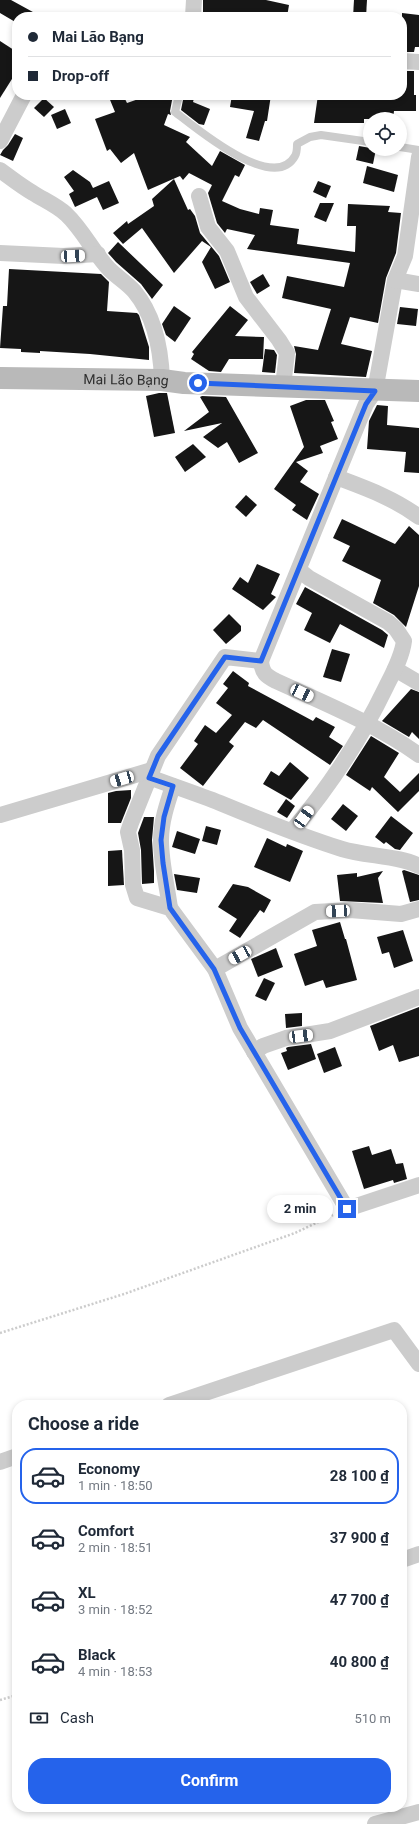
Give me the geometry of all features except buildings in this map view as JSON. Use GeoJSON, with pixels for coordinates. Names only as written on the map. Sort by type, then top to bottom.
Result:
{"type":"FeatureCollection","features":[{"type":"Feature","properties":{"kind":"street"},"geometry":{"type":"LineString","coordinates":[[193,12],[194,0]]}},
{"type":"Feature","properties":{"kind":"street"},"geometry":{"type":"LineString","coordinates":[[407,61],[419,62]]}},
{"type":"Feature","properties":{"kind":"street"},"geometry":{"type":"LineString","coordinates":[[0,141],[21,100]]}},
{"type":"Feature","properties":{"kind":"street"},"geometry":{"type":"LineString","coordinates":[[419,157],[405,256],[395,280],[375,391],[366,404],[261,661],[262,669],[265,675],[367,724],[407,746],[419,755]]}},
{"type":"Feature","properties":{"kind":"street"},"geometry":{"type":"LineString","coordinates":[[0,170],[66,214],[76,224],[110,270],[134,291],[151,318],[160,355],[162,380]]}},
{"type":"Feature","properties":{"kind":"street"},"geometry":{"type":"LineString","coordinates":[[200,196],[208,227],[227,251],[246,297],[279,340],[287,353],[283,386]]}},
{"type":"Feature","properties":{"kind":"street"},"geometry":{"type":"LineString","coordinates":[[0,254],[64,256],[98,254]]}},
{"type":"Feature","properties":{"kind":"street"},"geometry":{"type":"LineString","coordinates":[[395,280],[419,284]]}},
{"type":"Feature","properties":{"kind":"street","name":"Mai Lão Bạng"},"geometry":{"type":"LineString","coordinates":[[0,378],[162,380],[184,383],[375,391],[419,391]]}},
{"type":"Feature","properties":{"kind":"street"},"geometry":{"type":"LineString","coordinates":[[336,477],[370,489],[390,499],[419,517]]}},
{"type":"Feature","properties":{"kind":"street"},"geometry":{"type":"LineString","coordinates":[[292,831],[343,764],[367,724],[395,669],[404,641],[396,629],[388,622],[309,578],[298,570]]}},
{"type":"Feature","properties":{"kind":"street"},"geometry":{"type":"LineString","coordinates":[[170,908],[137,898],[133,885],[132,850],[128,832],[158,756],[225,657],[261,661]]}},
{"type":"Feature","properties":{"kind":"street"},"geometry":{"type":"LineString","coordinates":[[395,669],[419,683]]}},
{"type":"Feature","properties":{"kind":"street"},"geometry":{"type":"LineString","coordinates":[[0,815],[150,774],[173,786],[274,826],[344,850],[364,855],[402,860],[419,866]]}},
{"type":"Feature","properties":{"kind":"street"},"geometry":{"type":"LineString","coordinates":[[173,786],[164,817],[161,840],[170,908],[214,969],[240,1028],[347,1209],[419,1185]]}},
{"type":"Feature","properties":{"kind":"street"},"geometry":{"type":"LineString","coordinates":[[214,969],[315,912],[350,910],[400,914],[419,909]]}},
{"type":"Feature","properties":{"kind":"street"},"geometry":{"type":"LineString","coordinates":[[254,1052],[263,1046],[286,1038],[330,1031],[419,997]]}},
{"type":"Feature","properties":{"kind":"street"},"geometry":{"type":"LineString","coordinates":[[184,1400],[394,1330],[419,1364]]}},
{"type":"Feature","properties":{"kind":"street"},"geometry":{"type":"LineString","coordinates":[[0,1462],[12,1458]]}},
{"type":"Feature","properties":{"kind":"street"},"geometry":{"type":"LineString","coordinates":[[407,1558],[419,1554]]}},
{"type":"Feature","properties":{"kind":"street"},"geometry":{"type":"LineString","coordinates":[[375,1824],[419,1812]]}},
{"type":"Feature","properties":{"kind":"lane"},"geometry":{"type":"LineString","coordinates":[[178,100],[174,112],[224,148],[259,166],[274,168],[284,166],[295,156],[297,144],[310,137],[321,134],[363,141]]}},
{"type":"Feature","properties":{"kind":"lane"},"geometry":{"type":"LineString","coordinates":[[407,148],[419,150]]}},
{"type":"Feature","properties":{"kind":"path"},"geometry":{"type":"LineString","coordinates":[[0,1333],[124,1294],[295,1233],[347,1209]]}},
{"type":"Feature","properties":{"kind":"path"},"geometry":{"type":"LineString","coordinates":[[0,1700],[12,1696]]}},
{"type":"Feature","properties":{"kind":"route"},"geometry":{"type":"LineString","coordinates":[[198,383],[375,391],[366,404],[261,661],[225,657],[158,756],[149,778],[173,786],[167,803],[161,840],[170,908],[214,969],[240,1028],[347,1209]]}}]}
